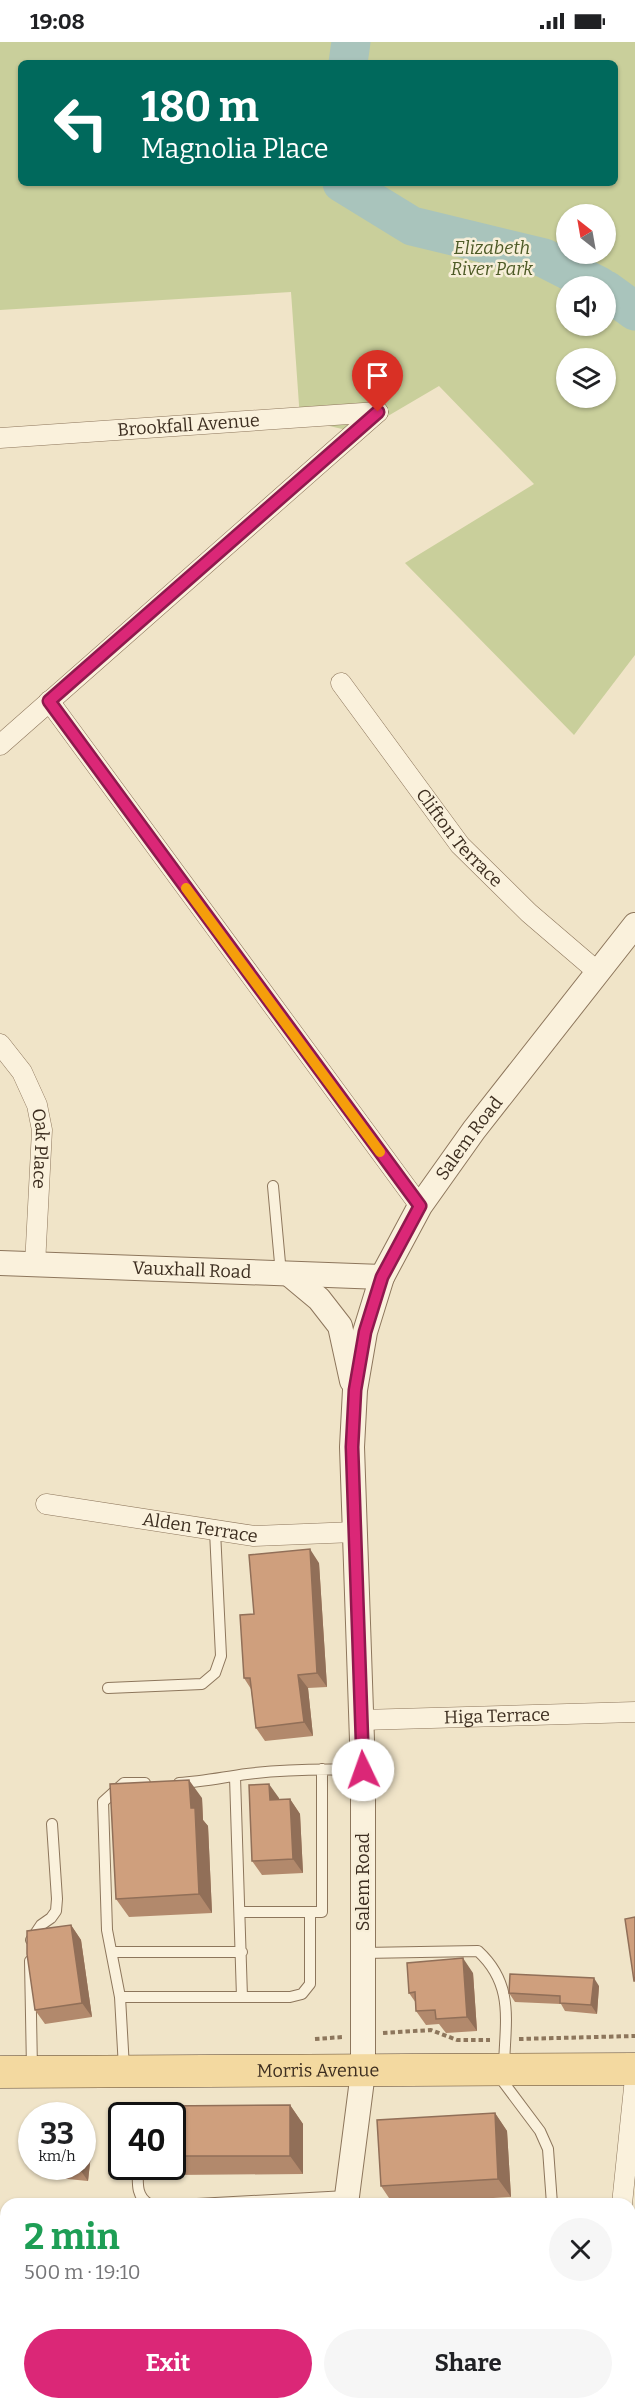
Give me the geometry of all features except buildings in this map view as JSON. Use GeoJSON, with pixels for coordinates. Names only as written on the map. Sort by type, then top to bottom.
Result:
{"type":"FeatureCollection","features":[{"type":"Feature","properties":{"kind":"main road","name":"Morris Avenue"},"geometry":{"type":"LineString","coordinates":[[0,2072],[635,2069]]}},
{"type":"Feature","properties":{"kind":"street","name":"Brookfall Avenue"},"geometry":{"type":"LineString","coordinates":[[0,438],[378,412],[49,701]]}},
{"type":"Feature","properties":{"kind":"street","name":"Clifton Terrace"},"geometry":{"type":"LineString","coordinates":[[341,683],[460,845],[529,913],[599,973]]}},
{"type":"Feature","properties":{"kind":"street"},"geometry":{"type":"LineString","coordinates":[[0,745],[49,701],[420,1206]]}},
{"type":"Feature","properties":{"kind":"street","name":"Salem Road"},"geometry":{"type":"LineString","coordinates":[[346,2198],[363,2072],[363,1770],[352,1447],[355,1390],[365,1332],[382,1277],[420,1206],[474,1130],[635,926]]}},
{"type":"Feature","properties":{"kind":"street","name":"Oak Place"},"geometry":{"type":"LineString","coordinates":[[0,1044],[22,1072],[37,1105],[42,1130],[35,1265]]}},
{"type":"Feature","properties":{"kind":"street","name":"Vauxhall Road"},"geometry":{"type":"LineString","coordinates":[[0,1263],[382,1277]]}},
{"type":"Feature","properties":{"kind":"street"},"geometry":{"type":"LineString","coordinates":[[285,1274],[319,1299],[340,1326],[355,1390]]}},
{"type":"Feature","properties":{"kind":"street","name":"Alden Terrace"},"geometry":{"type":"LineString","coordinates":[[46,1504],[254,1536],[355,1532]]}},
{"type":"Feature","properties":{"kind":"street","name":"Higa Terrace"},"geometry":{"type":"LineString","coordinates":[[361,1720],[635,1712]]}},
{"type":"Feature","properties":{"kind":"street"},"geometry":{"type":"LineString","coordinates":[[623,2198],[635,2078]]}},
{"type":"Feature","properties":{"kind":"lane"},"geometry":{"type":"LineString","coordinates":[[273,1186],[285,1274]]}},
{"type":"Feature","properties":{"kind":"lane"},"geometry":{"type":"LineString","coordinates":[[108,1688],[202,1684],[215,1673],[221,1656],[215,1530]]}},
{"type":"Feature","properties":{"kind":"lane"},"geometry":{"type":"LineString","coordinates":[[124,2071],[120,1997],[107,1930],[103,1802],[124,1783],[204,1782],[322,1769],[363,1770]]}},
{"type":"Feature","properties":{"kind":"lane"},"geometry":{"type":"LineString","coordinates":[[241,1912],[322,1912],[322,1769]]}},
{"type":"Feature","properties":{"kind":"lane"},"geometry":{"type":"LineString","coordinates":[[235,1777],[242,1997]]}},
{"type":"Feature","properties":{"kind":"lane"},"geometry":{"type":"LineString","coordinates":[[32,2072],[29,1942],[56,1911],[52,1824]]}},
{"type":"Feature","properties":{"kind":"lane"},"geometry":{"type":"LineString","coordinates":[[120,1997],[290,1997],[302,1994],[309,1984],[310,1912]]}},
{"type":"Feature","properties":{"kind":"lane"},"geometry":{"type":"LineString","coordinates":[[363,1953],[478,1951],[498,1976],[505,1993],[505,2039],[499,2070],[540,2131],[548,2149],[552,2198]]}},
{"type":"Feature","properties":{"kind":"lane"},"geometry":{"type":"LineString","coordinates":[[112,1952],[242,1952]]}},
{"type":"Feature","properties":{"kind":"lane"},"geometry":{"type":"LineString","coordinates":[[138,2180],[138,2191],[141,2198]]}},
{"type":"Feature","properties":{"kind":"path"},"geometry":{"type":"LineString","coordinates":[[315,2039],[431,2030],[457,2040],[635,2036]]}},
{"type":"Feature","properties":{"kind":"green space","name":"Elizabeth River Park"},"geometry":{"type":"Polygon","coordinates":[[[0,42],[635,42],[635,655],[574,735],[405,563],[534,484],[439,386],[359,433],[300,419],[291,292],[0,310],[0,42]]]}},
{"type":"Feature","properties":{"kind":"waterway"},"geometry":{"type":"LineString","coordinates":[[348,60],[351,42]]}},
{"type":"Feature","properties":{"kind":"waterway"},"geometry":{"type":"LineString","coordinates":[[347,186],[412,226],[544,258],[579,276]]}},
{"type":"Feature","properties":{"kind":"waterway"},"geometry":{"type":"LineString","coordinates":[[616,297],[635,311]]}},
{"type":"Feature","properties":{"kind":"slow traffic"},"geometry":{"type":"LineString","coordinates":[[186,888],[380,1152]]}},
{"type":"Feature","properties":{"kind":"route"},"geometry":{"type":"LineString","coordinates":[[363,1770],[352,1447],[355,1390],[365,1332],[382,1277],[420,1206],[49,701],[378,412]]}}]}
